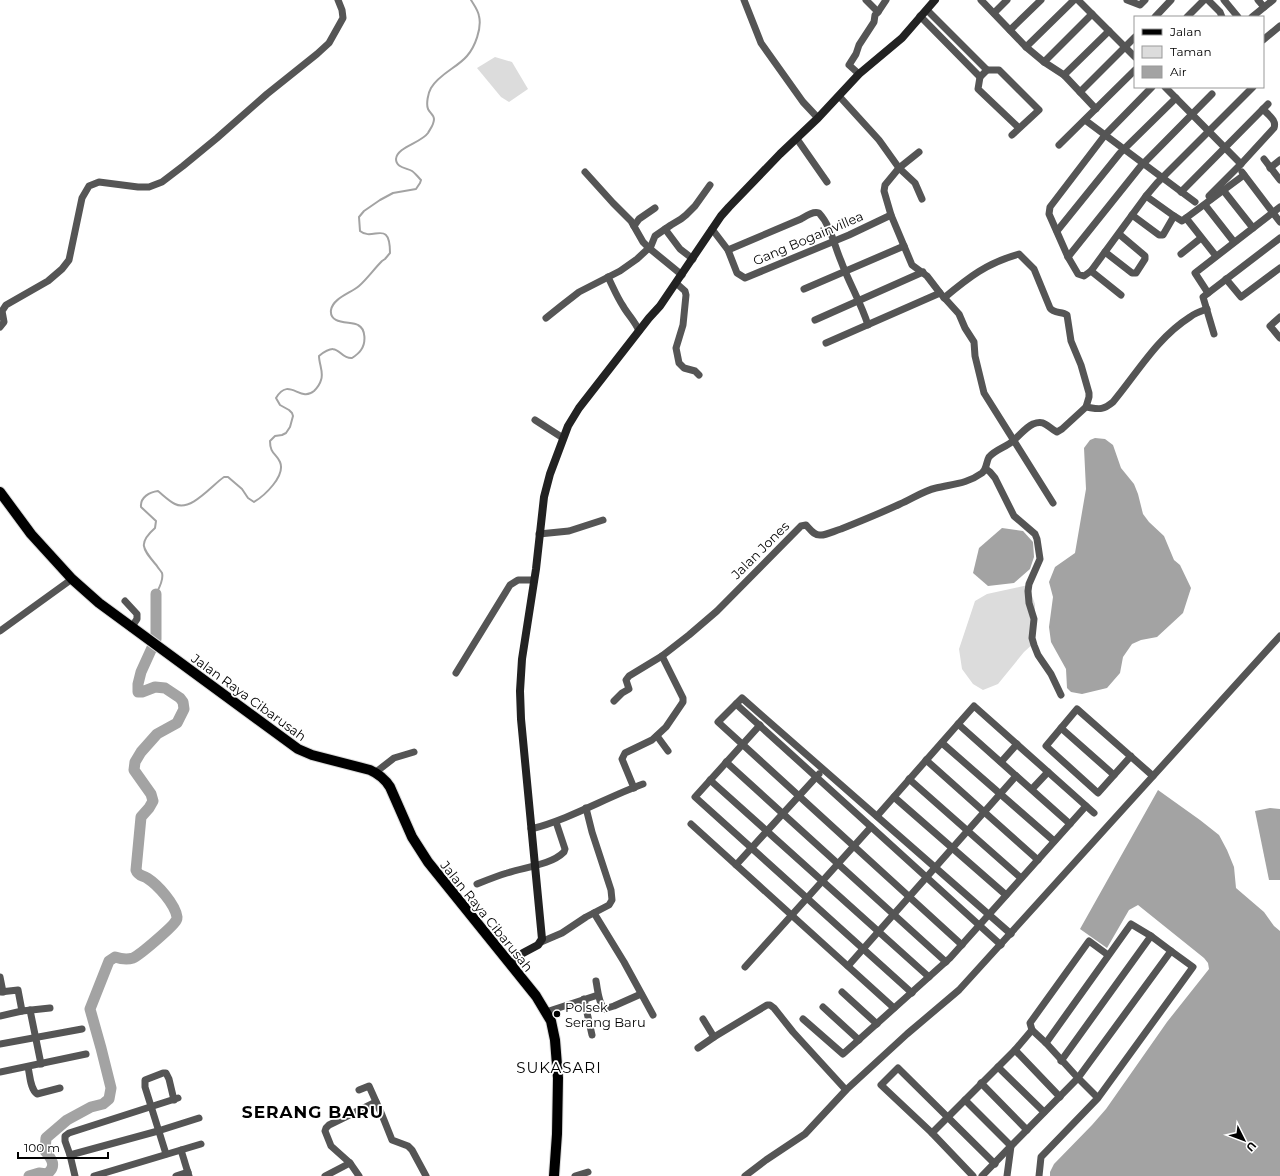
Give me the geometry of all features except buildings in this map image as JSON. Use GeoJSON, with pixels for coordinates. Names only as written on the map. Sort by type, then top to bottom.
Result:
{"type":"FeatureCollection","features":[{"type":"Feature","properties":{"kind":"main road","name":"Jalan Raya Cibarusah"},"geometry":{"type":"LineString","coordinates":[[0,492],[31,534],[72,579],[107,610],[131,628],[158,646],[298,749],[312,755],[365,768],[376,772],[386,781],[390,786],[412,837],[428,862],[536,996],[552,1025],[558,1078],[557,1134],[554,1176]]}},
{"type":"Feature","properties":{"kind":"street"},"geometry":{"type":"LineString","coordinates":[[0,327],[4,322],[2,311],[6,305],[48,281],[62,269],[69,260],[82,198],[89,186],[100,182],[149,187],[162,182],[217,138],[267,94],[329,43],[343,18],[338,0]]}},
{"type":"Feature","properties":{"kind":"street"},"geometry":{"type":"LineString","coordinates":[[744,0],[764,47],[803,102],[818,118]]}},
{"type":"Feature","properties":{"kind":"street"},"geometry":{"type":"LineString","coordinates":[[866,0],[878,12]]}},
{"type":"Feature","properties":{"kind":"street"},"geometry":{"type":"LineString","coordinates":[[859,74],[849,65],[856,54],[859,45],[874,22],[875,15],[886,0]]}},
{"type":"Feature","properties":{"kind":"street"},"geometry":{"type":"LineString","coordinates":[[541,942],[542,939],[521,719],[520,691],[522,659],[534,580],[544,497],[548,481],[568,426],[579,408],[660,306],[712,229],[729,207],[780,154],[798,139],[859,74],[902,38],[935,0]]}},
{"type":"Feature","properties":{"kind":"street"},"geometry":{"type":"LineString","coordinates":[[981,0],[1026,47],[1044,62],[1064,75],[1096,109]]}},
{"type":"Feature","properties":{"kind":"street"},"geometry":{"type":"LineString","coordinates":[[994,13],[1007,0]]}},
{"type":"Feature","properties":{"kind":"street"},"geometry":{"type":"LineString","coordinates":[[1010,30],[1041,0]]}},
{"type":"Feature","properties":{"kind":"street"},"geometry":{"type":"LineString","coordinates":[[1026,47],[1074,0]]}},
{"type":"Feature","properties":{"kind":"street"},"geometry":{"type":"LineString","coordinates":[[1078,0],[1134,56]]}},
{"type":"Feature","properties":{"kind":"street"},"geometry":{"type":"LineString","coordinates":[[1127,0],[1140,5],[1145,0]]}},
{"type":"Feature","properties":{"kind":"street"},"geometry":{"type":"LineString","coordinates":[[1156,16],[1171,0]]}},
{"type":"Feature","properties":{"kind":"street"},"geometry":{"type":"LineString","coordinates":[[1188,16],[1204,0]]}},
{"type":"Feature","properties":{"kind":"street"},"geometry":{"type":"LineString","coordinates":[[1208,0],[1220,12],[1222,16]]}},
{"type":"Feature","properties":{"kind":"street"},"geometry":{"type":"LineString","coordinates":[[1224,0],[1237,16]]}},
{"type":"Feature","properties":{"kind":"street"},"geometry":{"type":"LineString","coordinates":[[1258,0],[1264,7]]}},
{"type":"Feature","properties":{"kind":"street"},"geometry":{"type":"LineString","coordinates":[[1253,16],[1273,0]]}},
{"type":"Feature","properties":{"kind":"street"},"geometry":{"type":"LineString","coordinates":[[926,10],[987,70],[999,70],[1039,110],[1012,135]]}},
{"type":"Feature","properties":{"kind":"street"},"geometry":{"type":"LineString","coordinates":[[1044,62],[1092,14]]}},
{"type":"Feature","properties":{"kind":"street"},"geometry":{"type":"LineString","coordinates":[[920,16],[980,77]]}},
{"type":"Feature","properties":{"kind":"street"},"geometry":{"type":"LineString","coordinates":[[1264,39],[1280,26]]}},
{"type":"Feature","properties":{"kind":"street"},"geometry":{"type":"LineString","coordinates":[[1064,75],[1109,31]]}},
{"type":"Feature","properties":{"kind":"street"},"geometry":{"type":"LineString","coordinates":[[1080,92],[1134,38]]}},
{"type":"Feature","properties":{"kind":"street"},"geometry":{"type":"LineString","coordinates":[[987,70],[980,77],[978,89],[1020,128]]}},
{"type":"Feature","properties":{"kind":"street"},"geometry":{"type":"LineString","coordinates":[[1059,144],[1134,71]]}},
{"type":"Feature","properties":{"kind":"street"},"geometry":{"type":"LineString","coordinates":[[1151,88],[1105,135],[1050,207],[1049,214],[1068,257],[1078,274],[1081,276],[1084,276],[1091,271],[1146,196],[1162,178],[1252,88]]}},
{"type":"Feature","properties":{"kind":"street"},"geometry":{"type":"LineString","coordinates":[[1166,88],[1225,147],[1240,165],[1244,175],[1280,222]]}},
{"type":"Feature","properties":{"kind":"street"},"geometry":{"type":"LineString","coordinates":[[1068,257],[1143,164],[1212,94]]}},
{"type":"Feature","properties":{"kind":"street"},"geometry":{"type":"LineString","coordinates":[[839,96],[879,140],[899,168],[915,183],[922,199]]}},
{"type":"Feature","properties":{"kind":"street"},"geometry":{"type":"LineString","coordinates":[[1057,231],[1124,149],[1176,98]]}},
{"type":"Feature","properties":{"kind":"street"},"geometry":{"type":"LineString","coordinates":[[1181,192],[1268,104]]}},
{"type":"Feature","properties":{"kind":"street"},"geometry":{"type":"LineString","coordinates":[[1212,199],[1209,196],[1240,165],[1276,125],[1263,109]]}},
{"type":"Feature","properties":{"kind":"street"},"geometry":{"type":"LineString","coordinates":[[1085,120],[1195,202]]}},
{"type":"Feature","properties":{"kind":"street"},"geometry":{"type":"LineString","coordinates":[[798,139],[827,182]]}},
{"type":"Feature","properties":{"kind":"street"},"geometry":{"type":"LineString","coordinates":[[919,152],[899,168],[886,182],[884,188],[891,215],[912,265],[923,272],[959,314],[965,328],[973,340],[975,356],[984,393],[1053,503]]}},
{"type":"Feature","properties":{"kind":"street"},"geometry":{"type":"LineString","coordinates":[[1264,159],[1280,180]]}},
{"type":"Feature","properties":{"kind":"street"},"geometry":{"type":"LineString","coordinates":[[1270,168],[1280,160]]}},
{"type":"Feature","properties":{"kind":"street"},"geometry":{"type":"LineString","coordinates":[[585,172],[629,218],[649,248],[682,274]]}},
{"type":"Feature","properties":{"kind":"street"},"geometry":{"type":"LineString","coordinates":[[1146,196],[1182,221],[1244,175]]}},
{"type":"Feature","properties":{"kind":"street"},"geometry":{"type":"LineString","coordinates":[[546,318],[579,292],[620,271],[634,261],[649,248],[655,236],[681,219],[695,206],[710,185]]}},
{"type":"Feature","properties":{"kind":"street"},"geometry":{"type":"LineString","coordinates":[[1223,190],[1252,228]]}},
{"type":"Feature","properties":{"kind":"street"},"geometry":{"type":"LineString","coordinates":[[1205,204],[1234,242]]}},
{"type":"Feature","properties":{"kind":"street"},"geometry":{"type":"LineString","coordinates":[[1208,293],[1195,273],[1280,207]]}},
{"type":"Feature","properties":{"kind":"street"},"geometry":{"type":"LineString","coordinates":[[634,226],[639,219],[655,208]]}},
{"type":"Feature","properties":{"kind":"street"},"geometry":{"type":"LineString","coordinates":[[728,250],[816,212],[819,213],[822,216],[834,241],[868,325]]}},
{"type":"Feature","properties":{"kind":"street","name":"Gang Bogainvillea"},"geometry":{"type":"LineString","coordinates":[[712,229],[728,250],[737,273],[745,278],[834,241],[891,215]]}},
{"type":"Feature","properties":{"kind":"street"},"geometry":{"type":"LineString","coordinates":[[1132,215],[1159,235],[1163,235],[1174,216]]}},
{"type":"Feature","properties":{"kind":"street"},"geometry":{"type":"LineString","coordinates":[[1186,218],[1216,256]]}},
{"type":"Feature","properties":{"kind":"street"},"geometry":{"type":"LineString","coordinates":[[665,229],[680,248],[692,259]]}},
{"type":"Feature","properties":{"kind":"street"},"geometry":{"type":"LineString","coordinates":[[1105,252],[1132,273],[1136,273],[1145,259],[1145,256],[1118,234]]}},
{"type":"Feature","properties":{"kind":"street"},"geometry":{"type":"LineString","coordinates":[[1182,254],[1201,238]]}},
{"type":"Feature","properties":{"kind":"street"},"geometry":{"type":"LineString","coordinates":[[1214,334],[1203,297],[1280,238]]}},
{"type":"Feature","properties":{"kind":"street"},"geometry":{"type":"LineString","coordinates":[[804,289],[904,246]]}},
{"type":"Feature","properties":{"kind":"street"},"geometry":{"type":"LineString","coordinates":[[826,343],[942,296],[981,269],[1008,257],[1019,254],[1034,269],[1052,311],[1067,315],[1071,341],[1081,365],[1089,393],[1086,407],[1100,410],[1109,405],[1123,390],[1156,345],[1190,316],[1207,309]]}},
{"type":"Feature","properties":{"kind":"street"},"geometry":{"type":"LineString","coordinates":[[1226,279],[1242,297],[1280,268]]}},
{"type":"Feature","properties":{"kind":"street"},"geometry":{"type":"LineString","coordinates":[[1091,271],[1121,295]]}},
{"type":"Feature","properties":{"kind":"street"},"geometry":{"type":"LineString","coordinates":[[815,320],[923,272]]}},
{"type":"Feature","properties":{"kind":"street"},"geometry":{"type":"LineString","coordinates":[[608,277],[624,308],[630,314],[639,331]]}},
{"type":"Feature","properties":{"kind":"street"},"geometry":{"type":"LineString","coordinates":[[676,283],[686,291],[683,325],[676,345],[677,356],[679,363],[684,368],[699,375]]}},
{"type":"Feature","properties":{"kind":"street"},"geometry":{"type":"LineString","coordinates":[[1280,318],[1270,326],[1280,338]]}},
{"type":"Feature","properties":{"kind":"street","name":"Jalan Jones"},"geometry":{"type":"LineString","coordinates":[[614,701],[620,694],[629,689],[626,680],[629,676],[662,656],[717,611],[801,526],[806,525],[816,535],[822,535],[887,510],[931,490],[966,481],[982,473],[986,469],[987,461],[990,457],[1014,441],[1027,428],[1037,423],[1044,423],[1057,432],[1086,407]]}},
{"type":"Feature","properties":{"kind":"street"},"geometry":{"type":"LineString","coordinates":[[535,420],[563,438]]}},
{"type":"Feature","properties":{"kind":"street"},"geometry":{"type":"LineString","coordinates":[[986,469],[995,478],[1014,516],[1037,538],[1040,559],[1029,584],[1028,591],[1029,603],[1034,619],[1032,638],[1038,655],[1051,674],[1061,695]]}},
{"type":"Feature","properties":{"kind":"street"},"geometry":{"type":"LineString","coordinates":[[539,534],[569,531],[603,520]]}},
{"type":"Feature","properties":{"kind":"street"},"geometry":{"type":"LineString","coordinates":[[0,631],[72,579]]}},
{"type":"Feature","properties":{"kind":"street"},"geometry":{"type":"LineString","coordinates":[[456,673],[490,615],[510,585],[518,580],[534,580]]}},
{"type":"Feature","properties":{"kind":"street"},"geometry":{"type":"LineString","coordinates":[[125,601],[137,614],[137,619],[131,628]]}},
{"type":"Feature","properties":{"kind":"street"},"geometry":{"type":"LineString","coordinates":[[745,1176],[766,1160],[806,1134],[846,1090],[908,1034],[960,990],[1280,636]]}},
{"type":"Feature","properties":{"kind":"street"},"geometry":{"type":"LineString","coordinates":[[634,788],[622,759],[623,756],[625,753],[648,743],[657,736],[666,727],[683,702],[683,698],[662,656]]}},
{"type":"Feature","properties":{"kind":"street"},"geometry":{"type":"LineString","coordinates":[[962,945],[718,722],[742,698],[1010,934]]}},
{"type":"Feature","properties":{"kind":"street"},"geometry":{"type":"LineString","coordinates":[[736,704],[1001,945]]}},
{"type":"Feature","properties":{"kind":"street"},"geometry":{"type":"LineString","coordinates":[[877,816],[974,706],[1094,813]]}},
{"type":"Feature","properties":{"kind":"street"},"geometry":{"type":"LineString","coordinates":[[1131,756],[1098,792],[1046,746],[1077,709],[1131,756],[1153,776]]}},
{"type":"Feature","properties":{"kind":"street"},"geometry":{"type":"LineString","coordinates":[[958,724],[1070,824]]}},
{"type":"Feature","properties":{"kind":"street"},"geometry":{"type":"LineString","coordinates":[[760,725],[695,797],[912,993]]}},
{"type":"Feature","properties":{"kind":"street"},"geometry":{"type":"LineString","coordinates":[[1061,728],[1114,775]]}},
{"type":"Feature","properties":{"kind":"street"},"geometry":{"type":"LineString","coordinates":[[657,736],[668,751]]}},
{"type":"Feature","properties":{"kind":"street"},"geometry":{"type":"LineString","coordinates":[[942,742],[1054,841]]}},
{"type":"Feature","properties":{"kind":"street"},"geometry":{"type":"LineString","coordinates":[[1001,762],[1017,744]]}},
{"type":"Feature","properties":{"kind":"street"},"geometry":{"type":"LineString","coordinates":[[376,772],[394,758],[414,752]]}},
{"type":"Feature","properties":{"kind":"street"},"geometry":{"type":"LineString","coordinates":[[926,760],[1038,860]]}},
{"type":"Feature","properties":{"kind":"street"},"geometry":{"type":"LineString","coordinates":[[726,762],[946,962]]}},
{"type":"Feature","properties":{"kind":"street"},"geometry":{"type":"LineString","coordinates":[[736,865],[823,769]]}},
{"type":"Feature","properties":{"kind":"street"},"geometry":{"type":"LineString","coordinates":[[1032,790],[1048,772]]}},
{"type":"Feature","properties":{"kind":"street"},"geometry":{"type":"LineString","coordinates":[[848,966],[1016,776]]}},
{"type":"Feature","properties":{"kind":"street"},"geometry":{"type":"LineString","coordinates":[[910,779],[1021,878]]}},
{"type":"Feature","properties":{"kind":"street"},"geometry":{"type":"LineString","coordinates":[[710,780],[929,977]]}},
{"type":"Feature","properties":{"kind":"street"},"geometry":{"type":"LineString","coordinates":[[531,829],[556,822],[643,784]]}},
{"type":"Feature","properties":{"kind":"street"},"geometry":{"type":"LineString","coordinates":[[894,797],[1006,895]]}},
{"type":"Feature","properties":{"kind":"street"},"geometry":{"type":"LineString","coordinates":[[803,1019],[843,1054],[946,962],[1086,806]]}},
{"type":"Feature","properties":{"kind":"street"},"geometry":{"type":"LineString","coordinates":[[511,965],[523,953],[541,942],[562,934],[572,926],[609,905],[613,897],[592,832],[586,808]]}},
{"type":"Feature","properties":{"kind":"street"},"geometry":{"type":"LineString","coordinates":[[477,884],[554,859],[564,852],[556,822]]}},
{"type":"Feature","properties":{"kind":"street"},"geometry":{"type":"LineString","coordinates":[[691,824],[894,1008]]}},
{"type":"Feature","properties":{"kind":"street"},"geometry":{"type":"LineString","coordinates":[[745,967],[871,827]]}},
{"type":"Feature","properties":{"kind":"street"},"geometry":{"type":"LineString","coordinates":[[594,913],[624,962],[653,1015]]}},
{"type":"Feature","properties":{"kind":"street"},"geometry":{"type":"LineString","coordinates":[[1039,1176],[1041,1158],[1098,1098],[1193,967],[1151,936],[1131,924],[1046,1043]]}},
{"type":"Feature","properties":{"kind":"street"},"geometry":{"type":"LineString","coordinates":[[1061,1061],[1151,936]]}},
{"type":"Feature","properties":{"kind":"street"},"geometry":{"type":"LineString","coordinates":[[1098,1098],[1032,1030],[1030,1023],[1089,941],[1108,955]]}},
{"type":"Feature","properties":{"kind":"street"},"geometry":{"type":"LineString","coordinates":[[982,1176],[1078,1078],[1170,951]]}},
{"type":"Feature","properties":{"kind":"street"},"geometry":{"type":"LineString","coordinates":[[0,977],[2,992],[18,990],[36,1037],[41,1064]]}},
{"type":"Feature","properties":{"kind":"street"},"geometry":{"type":"LineString","coordinates":[[596,981],[598,995],[604,1009],[642,994]]}},
{"type":"Feature","properties":{"kind":"street"},"geometry":{"type":"LineString","coordinates":[[842,992],[877,1024]]}},
{"type":"Feature","properties":{"kind":"street"},"geometry":{"type":"LineString","coordinates":[[546,1012],[598,995]]}},
{"type":"Feature","properties":{"kind":"street"},"geometry":{"type":"LineString","coordinates":[[584,999],[592,1035]]}},
{"type":"Feature","properties":{"kind":"street"},"geometry":{"type":"LineString","coordinates":[[698,1048],[767,1005],[770,1005],[846,1090]]}},
{"type":"Feature","properties":{"kind":"street"},"geometry":{"type":"LineString","coordinates":[[823,1007],[859,1040]]}},
{"type":"Feature","properties":{"kind":"street"},"geometry":{"type":"LineString","coordinates":[[0,1016],[50,1008]]}},
{"type":"Feature","properties":{"kind":"street"},"geometry":{"type":"LineString","coordinates":[[703,1019],[714,1037]]}},
{"type":"Feature","properties":{"kind":"street"},"geometry":{"type":"LineString","coordinates":[[0,1044],[82,1029]]}},
{"type":"Feature","properties":{"kind":"street"},"geometry":{"type":"LineString","coordinates":[[932,1133],[1015,1050],[1032,1030]]}},
{"type":"Feature","properties":{"kind":"street"},"geometry":{"type":"LineString","coordinates":[[1015,1050],[1060,1097]]}},
{"type":"Feature","properties":{"kind":"street"},"geometry":{"type":"LineString","coordinates":[[0,1072],[86,1054]]}},
{"type":"Feature","properties":{"kind":"street"},"geometry":{"type":"LineString","coordinates":[[28,1067],[35,1093],[37,1094],[60,1088]]}},
{"type":"Feature","properties":{"kind":"street"},"geometry":{"type":"LineString","coordinates":[[998,1067],[1044,1112]]}},
{"type":"Feature","properties":{"kind":"street"},"geometry":{"type":"LineString","coordinates":[[973,1176],[932,1133],[881,1085],[898,1068],[948,1116],[994,1164]]}},
{"type":"Feature","properties":{"kind":"street"},"geometry":{"type":"LineString","coordinates":[[75,1176],[65,1141],[65,1136],[69,1133],[151,1107],[176,1099],[166,1073],[163,1073],[146,1079],[144,1087],[151,1107],[158,1131],[166,1154]]}},
{"type":"Feature","properties":{"kind":"street"},"geometry":{"type":"LineString","coordinates":[[981,1083],[1027,1130]]}},
{"type":"Feature","properties":{"kind":"street"},"geometry":{"type":"LineString","coordinates":[[359,1090],[368,1086],[392,1140],[408,1146],[412,1150],[426,1176]]}},
{"type":"Feature","properties":{"kind":"street"},"geometry":{"type":"LineString","coordinates":[[965,1100],[1011,1146]]}},
{"type":"Feature","properties":{"kind":"street"},"geometry":{"type":"LineString","coordinates":[[359,1176],[350,1163],[331,1146],[325,1131],[328,1125],[376,1102]]}},
{"type":"Feature","properties":{"kind":"street"},"geometry":{"type":"LineString","coordinates":[[70,1155],[199,1118]]}},
{"type":"Feature","properties":{"kind":"street"},"geometry":{"type":"LineString","coordinates":[[94,1176],[201,1144]]}},
{"type":"Feature","properties":{"kind":"street"},"geometry":{"type":"LineString","coordinates":[[1007,1176],[1011,1146]]}},
{"type":"Feature","properties":{"kind":"street"},"geometry":{"type":"LineString","coordinates":[[176,1176],[188,1174],[181,1150]]}},
{"type":"Feature","properties":{"kind":"street"},"geometry":{"type":"LineString","coordinates":[[325,1176],[350,1163]]}},
{"type":"Feature","properties":{"kind":"street"},"geometry":{"type":"LineString","coordinates":[[574,1176],[588,1172]]}},
{"type":"Feature","properties":{"kind":"green space"},"geometry":{"type":"Polygon","coordinates":[[[495,57],[512,62],[528,89],[509,102],[501,97],[477,68],[495,57]]]}},
{"type":"Feature","properties":{"kind":"green space"},"geometry":{"type":"Polygon","coordinates":[[[1028,585],[1035,604],[1035,642],[1024,652],[998,684],[983,690],[973,684],[962,669],[959,649],[975,601],[987,594],[1028,585]]]}},
{"type":"Feature","properties":{"kind":"water"},"geometry":{"type":"Polygon","coordinates":[[[1095,438],[1105,439],[1113,445],[1121,468],[1134,484],[1143,514],[1164,536],[1174,560],[1180,565],[1191,588],[1183,613],[1157,637],[1141,640],[1132,644],[1123,657],[1120,673],[1107,688],[1082,694],[1071,692],[1067,688],[1066,669],[1051,642],[1049,627],[1053,597],[1049,582],[1055,567],[1075,553],[1086,489],[1084,448],[1090,440],[1095,438]]]}},
{"type":"Feature","properties":{"kind":"water"},"geometry":{"type":"Polygon","coordinates":[[[1002,528],[1023,531],[1033,542],[1034,557],[1030,569],[1014,583],[988,586],[973,573],[979,548],[1002,528]]]}},
{"type":"Feature","properties":{"kind":"water"},"geometry":{"type":"Polygon","coordinates":[[[1158,790],[1219,835],[1234,867],[1236,888],[1264,912],[1274,926],[1280,931],[1280,1176],[1050,1176],[1050,1172],[1054,1164],[1106,1109],[1167,1022],[1209,969],[1208,963],[1204,958],[1138,905],[1129,910],[1107,948],[1080,929],[1158,790]]]}},
{"type":"Feature","properties":{"kind":"water"},"geometry":{"type":"Polygon","coordinates":[[[1270,808],[1280,809],[1280,880],[1269,880],[1255,811],[1270,808]]]}},
{"type":"Feature","properties":{"kind":"waterway"},"geometry":{"type":"LineString","coordinates":[[156,594],[162,581],[162,573],[145,551],[144,547],[146,538],[155,528],[156,521],[141,507],[142,500],[149,494],[158,491],[175,504],[188,504],[201,496],[224,477],[228,477],[242,489],[248,498],[254,502],[273,485],[280,473],[280,462],[272,451],[270,441],[275,436],[286,433],[290,427],[293,416],[289,410],[280,405],[276,398],[285,389],[290,389],[304,394],[309,394],[314,391],[322,377],[319,356],[326,351],[335,349],[347,358],[352,358],[363,347],[364,333],[361,327],[355,324],[341,322],[333,318],[331,315],[332,306],[335,302],[356,289],[390,253],[387,236],[380,233],[365,234],[360,231],[359,217],[364,211],[380,200],[393,193],[416,189],[420,183],[421,180],[412,171],[400,166],[396,162],[397,155],[400,151],[420,140],[428,133],[434,121],[433,116],[427,107],[431,88],[434,83],[463,60],[475,43],[479,32],[480,21],[478,12],[471,0]]}},
{"type":"Feature","properties":{"kind":"waterway"},"geometry":{"type":"LineString","coordinates":[[29,1176],[39,1173],[47,1174],[52,1168],[53,1165],[50,1157],[45,1151],[46,1138],[67,1120],[91,1107],[103,1104],[109,1099],[111,1088],[90,1009],[109,961],[115,957],[126,959],[137,956],[168,930],[177,918],[173,906],[161,890],[147,878],[139,874],[136,870],[141,817],[153,801],[151,794],[134,770],[135,762],[141,752],[157,734],[177,723],[184,709],[183,702],[180,698],[165,688],[155,687],[138,692],[141,672],[156,639],[156,594]]}},
{"type":"Feature","properties":{"kind":"place","name":"Polsek Serang Baru"},"geometry":{"type":"Point","coordinates":[557,1014]}},
{"type":"Feature","properties":{"kind":"district","name":"SUKASARI"},"geometry":{"type":"Point","coordinates":[559,1068]}},
{"type":"Feature","properties":{"kind":"district","name":"SERANG BARU"},"geometry":{"type":"Point","coordinates":[313,1112]}}]}
